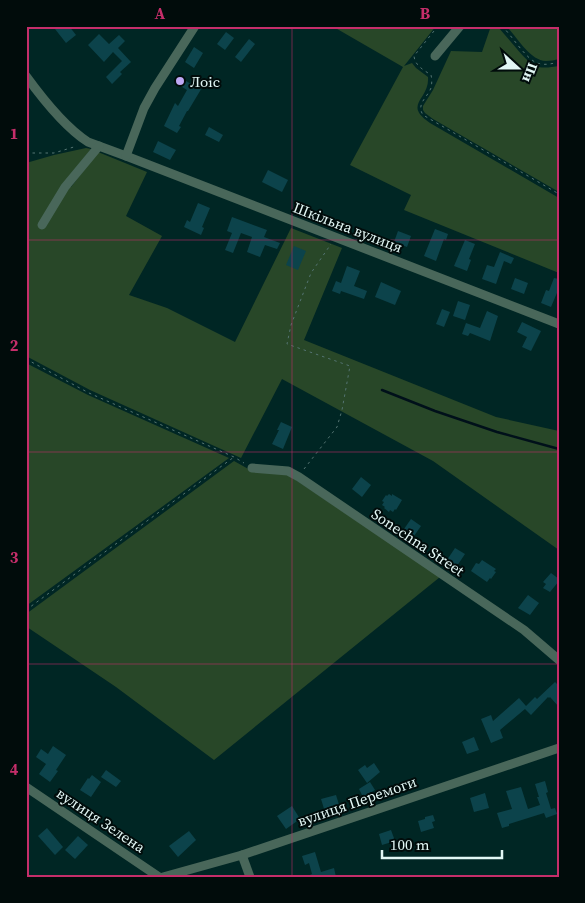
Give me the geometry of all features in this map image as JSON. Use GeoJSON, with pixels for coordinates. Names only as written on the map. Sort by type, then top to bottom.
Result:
{"type":"FeatureCollection","features":[{"type":"Feature","properties":{"kind":"street"},"geometry":{"type":"LineString","coordinates":[[126,156],[144,108],[195,26]]}},
{"type":"Feature","properties":{"kind":"street"},"geometry":{"type":"LineString","coordinates":[[435,56],[460,26]]}},
{"type":"Feature","properties":{"kind":"street","name":"Шкільна вулиця"},"geometry":{"type":"LineString","coordinates":[[26,76],[57,114],[88,142],[559,324]]}},
{"type":"Feature","properties":{"kind":"street"},"geometry":{"type":"LineString","coordinates":[[42,225],[65,187],[98,146]]}},
{"type":"Feature","properties":{"kind":"street","name":"Sonechna Street"},"geometry":{"type":"LineString","coordinates":[[252,468],[288,471],[299,477],[524,630],[559,660]]}},
{"type":"Feature","properties":{"kind":"street","name":"вулиця Перемоги"},"geometry":{"type":"LineString","coordinates":[[161,877],[242,854],[559,748]]}},
{"type":"Feature","properties":{"kind":"street","name":"вулиця Зелена"},"geometry":{"type":"LineString","coordinates":[[26,786],[161,877]]}},
{"type":"Feature","properties":{"kind":"street"},"geometry":{"type":"LineString","coordinates":[[242,854],[250,877]]}},
{"type":"Feature","properties":{"kind":"path"},"geometry":{"type":"LineString","coordinates":[[438,26],[414,56],[418,66],[431,75],[432,83],[421,105],[420,110],[423,115],[559,194]]}},
{"type":"Feature","properties":{"kind":"path"},"geometry":{"type":"LineString","coordinates":[[502,26],[535,62],[546,64],[559,62]]}},
{"type":"Feature","properties":{"kind":"path"},"geometry":{"type":"LineString","coordinates":[[26,153],[54,152],[88,142]]}},
{"type":"Feature","properties":{"kind":"path"},"geometry":{"type":"LineString","coordinates":[[299,477],[337,428],[350,366],[287,344],[291,325],[311,273],[336,237]]}},
{"type":"Feature","properties":{"kind":"path"},"geometry":{"type":"LineString","coordinates":[[26,360],[89,393],[234,457],[252,468]]}},
{"type":"Feature","properties":{"kind":"path"},"geometry":{"type":"LineString","coordinates":[[26,610],[234,457]]}},
{"type":"Feature","properties":{"kind":"green space"},"geometry":{"type":"Polygon","coordinates":[[[332,26],[436,26],[404,66],[412,63],[428,77],[428,85],[419,102],[418,111],[430,123],[559,198],[559,273],[404,210],[411,195],[350,165],[403,67],[332,26]]]}},
{"type":"Feature","properties":{"kind":"green space"},"geometry":{"type":"Polygon","coordinates":[[[491,26],[497,26],[531,64],[544,68],[559,66],[559,192],[433,119],[423,110],[423,106],[433,90],[451,51],[482,52],[491,26]]]}},
{"type":"Feature","properties":{"kind":"green space"},"geometry":{"type":"Polygon","coordinates":[[[506,26],[559,26],[559,59],[546,61],[535,57],[524,48],[506,26]]]}},
{"type":"Feature","properties":{"kind":"green space"},"geometry":{"type":"Polygon","coordinates":[[[86,148],[91,149],[64,183],[71,187],[98,152],[147,172],[126,216],[162,236],[129,295],[167,308],[235,342],[291,228],[342,248],[304,340],[496,417],[559,431],[559,550],[433,461],[282,379],[241,458],[90,390],[26,356],[26,163],[86,148]]]}},
{"type":"Feature","properties":{"kind":"green space"},"geometry":{"type":"Polygon","coordinates":[[[26,363],[88,395],[229,458],[26,606],[26,363]]]}},
{"type":"Feature","properties":{"kind":"green space"},"geometry":{"type":"Polygon","coordinates":[[[234,461],[252,471],[287,474],[440,577],[214,760],[116,687],[27,627],[26,614],[234,461]]]}},
{"type":"Feature","properties":{"kind":"building"},"geometry":{"type":"Polygon","coordinates":[[[59,26],[69,26],[76,35],[66,43],[55,29],[59,26]]]}},
{"type":"Feature","properties":{"kind":"building"},"geometry":{"type":"Polygon","coordinates":[[[226,32],[234,38],[225,50],[217,44],[226,32]]]}},
{"type":"Feature","properties":{"kind":"building"},"geometry":{"type":"Polygon","coordinates":[[[99,34],[109,44],[119,35],[125,41],[118,48],[131,62],[120,72],[122,74],[112,84],[106,77],[122,61],[113,52],[104,62],[88,45],[99,34]]]}},
{"type":"Feature","properties":{"kind":"building"},"geometry":{"type":"Polygon","coordinates":[[[249,39],[255,44],[241,62],[235,57],[249,39]]]}},
{"type":"Feature","properties":{"kind":"building"},"geometry":{"type":"Polygon","coordinates":[[[194,47],[203,53],[194,68],[185,62],[194,47]]]}},
{"type":"Feature","properties":{"kind":"building"},"geometry":{"type":"Polygon","coordinates":[[[196,75],[206,81],[187,111],[177,133],[164,126],[175,103],[178,106],[187,90],[174,82],[178,76],[191,84],[196,75]]]}},
{"type":"Feature","properties":{"kind":"building"},"geometry":{"type":"Polygon","coordinates":[[[209,127],[223,135],[219,142],[205,135],[209,127]]]}},
{"type":"Feature","properties":{"kind":"building"},"geometry":{"type":"Polygon","coordinates":[[[158,141],[176,150],[170,160],[153,152],[158,141]]]}},
{"type":"Feature","properties":{"kind":"building"},"geometry":{"type":"Polygon","coordinates":[[[268,170],[288,180],[282,192],[262,182],[268,170]]]}},
{"type":"Feature","properties":{"kind":"building"},"geometry":{"type":"Polygon","coordinates":[[[198,203],[210,208],[202,227],[204,228],[201,235],[184,227],[187,220],[190,222],[198,203]]]}},
{"type":"Feature","properties":{"kind":"building"},"geometry":{"type":"Polygon","coordinates":[[[232,217],[267,230],[264,237],[280,243],[277,249],[265,245],[260,257],[247,252],[252,237],[241,233],[233,253],[225,250],[232,233],[227,231],[232,217]]]}},
{"type":"Feature","properties":{"kind":"building"},"geometry":{"type":"Polygon","coordinates":[[[435,229],[448,234],[446,240],[444,239],[436,261],[424,256],[435,229]]]}},
{"type":"Feature","properties":{"kind":"building"},"geometry":{"type":"Polygon","coordinates":[[[398,231],[411,236],[407,247],[394,242],[398,231]]]}},
{"type":"Feature","properties":{"kind":"building"},"geometry":{"type":"Polygon","coordinates":[[[465,240],[475,244],[467,271],[454,266],[465,240]]]}},
{"type":"Feature","properties":{"kind":"building"},"geometry":{"type":"Polygon","coordinates":[[[294,246],[306,251],[298,270],[286,265],[294,246]]]}},
{"type":"Feature","properties":{"kind":"building"},"geometry":{"type":"Polygon","coordinates":[[[500,252],[514,258],[511,264],[504,261],[496,284],[482,279],[487,265],[494,267],[500,252]]]}},
{"type":"Feature","properties":{"kind":"building"},"geometry":{"type":"Polygon","coordinates":[[[347,266],[360,271],[354,286],[367,291],[364,299],[341,291],[340,294],[332,291],[336,281],[341,283],[347,266]]]}},
{"type":"Feature","properties":{"kind":"building"},"geometry":{"type":"Polygon","coordinates":[[[515,278],[528,283],[524,294],[511,289],[515,278]]]}},
{"type":"Feature","properties":{"kind":"building"},"geometry":{"type":"Polygon","coordinates":[[[554,278],[559,279],[559,288],[551,307],[541,303],[546,290],[549,291],[554,278]]]}},
{"type":"Feature","properties":{"kind":"building"},"geometry":{"type":"Polygon","coordinates":[[[381,282],[401,291],[395,305],[375,297],[381,282]]]}},
{"type":"Feature","properties":{"kind":"building"},"geometry":{"type":"Polygon","coordinates":[[[458,301],[470,305],[465,320],[453,316],[458,301]]]}},
{"type":"Feature","properties":{"kind":"building"},"geometry":{"type":"Polygon","coordinates":[[[442,309],[450,312],[444,327],[436,324],[442,309]]]}},
{"type":"Feature","properties":{"kind":"building"},"geometry":{"type":"Polygon","coordinates":[[[487,311],[498,316],[490,341],[470,333],[468,336],[462,334],[466,323],[480,328],[487,311]]]}},
{"type":"Feature","properties":{"kind":"building"},"geometry":{"type":"Polygon","coordinates":[[[522,322],[541,331],[531,351],[522,347],[527,337],[517,332],[522,322]]]}},
{"type":"Feature","properties":{"kind":"building"},"geometry":{"type":"Polygon","coordinates":[[[281,422],[292,427],[283,449],[272,444],[281,422]]]}},
{"type":"Feature","properties":{"kind":"building"},"geometry":{"type":"Polygon","coordinates":[[[361,477],[371,485],[362,497],[352,489],[361,477]]]}},
{"type":"Feature","properties":{"kind":"building"},"geometry":{"type":"Polygon","coordinates":[[[389,494],[402,500],[393,512],[390,510],[389,512],[382,505],[384,502],[382,501],[389,494]]]}},
{"type":"Feature","properties":{"kind":"building"},"geometry":{"type":"Polygon","coordinates":[[[411,519],[421,526],[414,536],[404,529],[411,519]]]}},
{"type":"Feature","properties":{"kind":"building"},"geometry":{"type":"Polygon","coordinates":[[[455,548],[465,554],[457,566],[447,560],[455,548]]]}},
{"type":"Feature","properties":{"kind":"building"},"geometry":{"type":"Polygon","coordinates":[[[482,560],[496,569],[494,571],[496,572],[487,582],[471,571],[476,563],[479,564],[482,560]]]}},
{"type":"Feature","properties":{"kind":"building"},"geometry":{"type":"Polygon","coordinates":[[[551,573],[559,581],[550,592],[543,588],[546,584],[543,582],[551,573]]]}},
{"type":"Feature","properties":{"kind":"building"},"geometry":{"type":"Polygon","coordinates":[[[528,595],[539,603],[530,615],[518,608],[528,595]]]}},
{"type":"Feature","properties":{"kind":"building"},"geometry":{"type":"Polygon","coordinates":[[[555,682],[559,686],[559,707],[548,697],[531,715],[525,709],[500,730],[503,738],[491,743],[481,719],[491,715],[493,721],[519,698],[526,706],[535,697],[537,699],[555,682]]]}},
{"type":"Feature","properties":{"kind":"building"},"geometry":{"type":"Polygon","coordinates":[[[474,737],[479,750],[467,754],[462,742],[474,737]]]}},
{"type":"Feature","properties":{"kind":"building"},"geometry":{"type":"Polygon","coordinates":[[[53,746],[66,755],[50,782],[39,774],[46,764],[36,757],[41,749],[48,754],[53,746]]]}},
{"type":"Feature","properties":{"kind":"building"},"geometry":{"type":"Polygon","coordinates":[[[374,763],[380,772],[367,783],[358,770],[365,765],[367,768],[374,763]]]}},
{"type":"Feature","properties":{"kind":"building"},"geometry":{"type":"Polygon","coordinates":[[[106,770],[121,781],[116,787],[101,777],[106,770]]]}},
{"type":"Feature","properties":{"kind":"building"},"geometry":{"type":"Polygon","coordinates":[[[92,775],[101,782],[91,797],[80,790],[92,775]]]}},
{"type":"Feature","properties":{"kind":"building"},"geometry":{"type":"Polygon","coordinates":[[[545,781],[548,792],[546,793],[551,809],[555,808],[557,814],[546,818],[544,813],[502,828],[497,813],[512,809],[506,791],[521,787],[528,809],[540,805],[535,784],[545,781]]]}},
{"type":"Feature","properties":{"kind":"building"},"geometry":{"type":"Polygon","coordinates":[[[370,782],[375,790],[363,797],[359,789],[370,782]]]}},
{"type":"Feature","properties":{"kind":"building"},"geometry":{"type":"Polygon","coordinates":[[[485,793],[489,808],[474,812],[470,798],[485,793]]]}},
{"type":"Feature","properties":{"kind":"building"},"geometry":{"type":"Polygon","coordinates":[[[336,795],[340,808],[325,812],[321,799],[336,795]]]}},
{"type":"Feature","properties":{"kind":"building"},"geometry":{"type":"Polygon","coordinates":[[[292,806],[300,819],[286,829],[277,816],[292,806]]]}},
{"type":"Feature","properties":{"kind":"building"},"geometry":{"type":"Polygon","coordinates":[[[433,815],[435,821],[432,822],[434,828],[421,832],[418,821],[433,815]]]}},
{"type":"Feature","properties":{"kind":"building"},"geometry":{"type":"Polygon","coordinates":[[[47,828],[63,847],[55,855],[38,836],[47,828]]]}},
{"type":"Feature","properties":{"kind":"building"},"geometry":{"type":"Polygon","coordinates":[[[391,830],[395,841],[382,845],[379,834],[391,830]]]}},
{"type":"Feature","properties":{"kind":"building"},"geometry":{"type":"Polygon","coordinates":[[[189,831],[196,840],[178,857],[169,846],[189,831]]]}},
{"type":"Feature","properties":{"kind":"building"},"geometry":{"type":"Polygon","coordinates":[[[78,836],[88,845],[75,859],[65,850],[78,836]]]}},
{"type":"Feature","properties":{"kind":"building"},"geometry":{"type":"Polygon","coordinates":[[[315,852],[321,872],[334,868],[336,877],[310,877],[312,874],[309,863],[305,865],[302,856],[315,852]]]}},
{"type":"Feature","properties":{"kind":"waterway"},"geometry":{"type":"LineString","coordinates":[[382,390],[435,411],[497,432],[559,449]]}},
{"type":"Feature","properties":{"kind":"place","name":"Лоіс"},"geometry":{"type":"Point","coordinates":[180,81]}}]}
